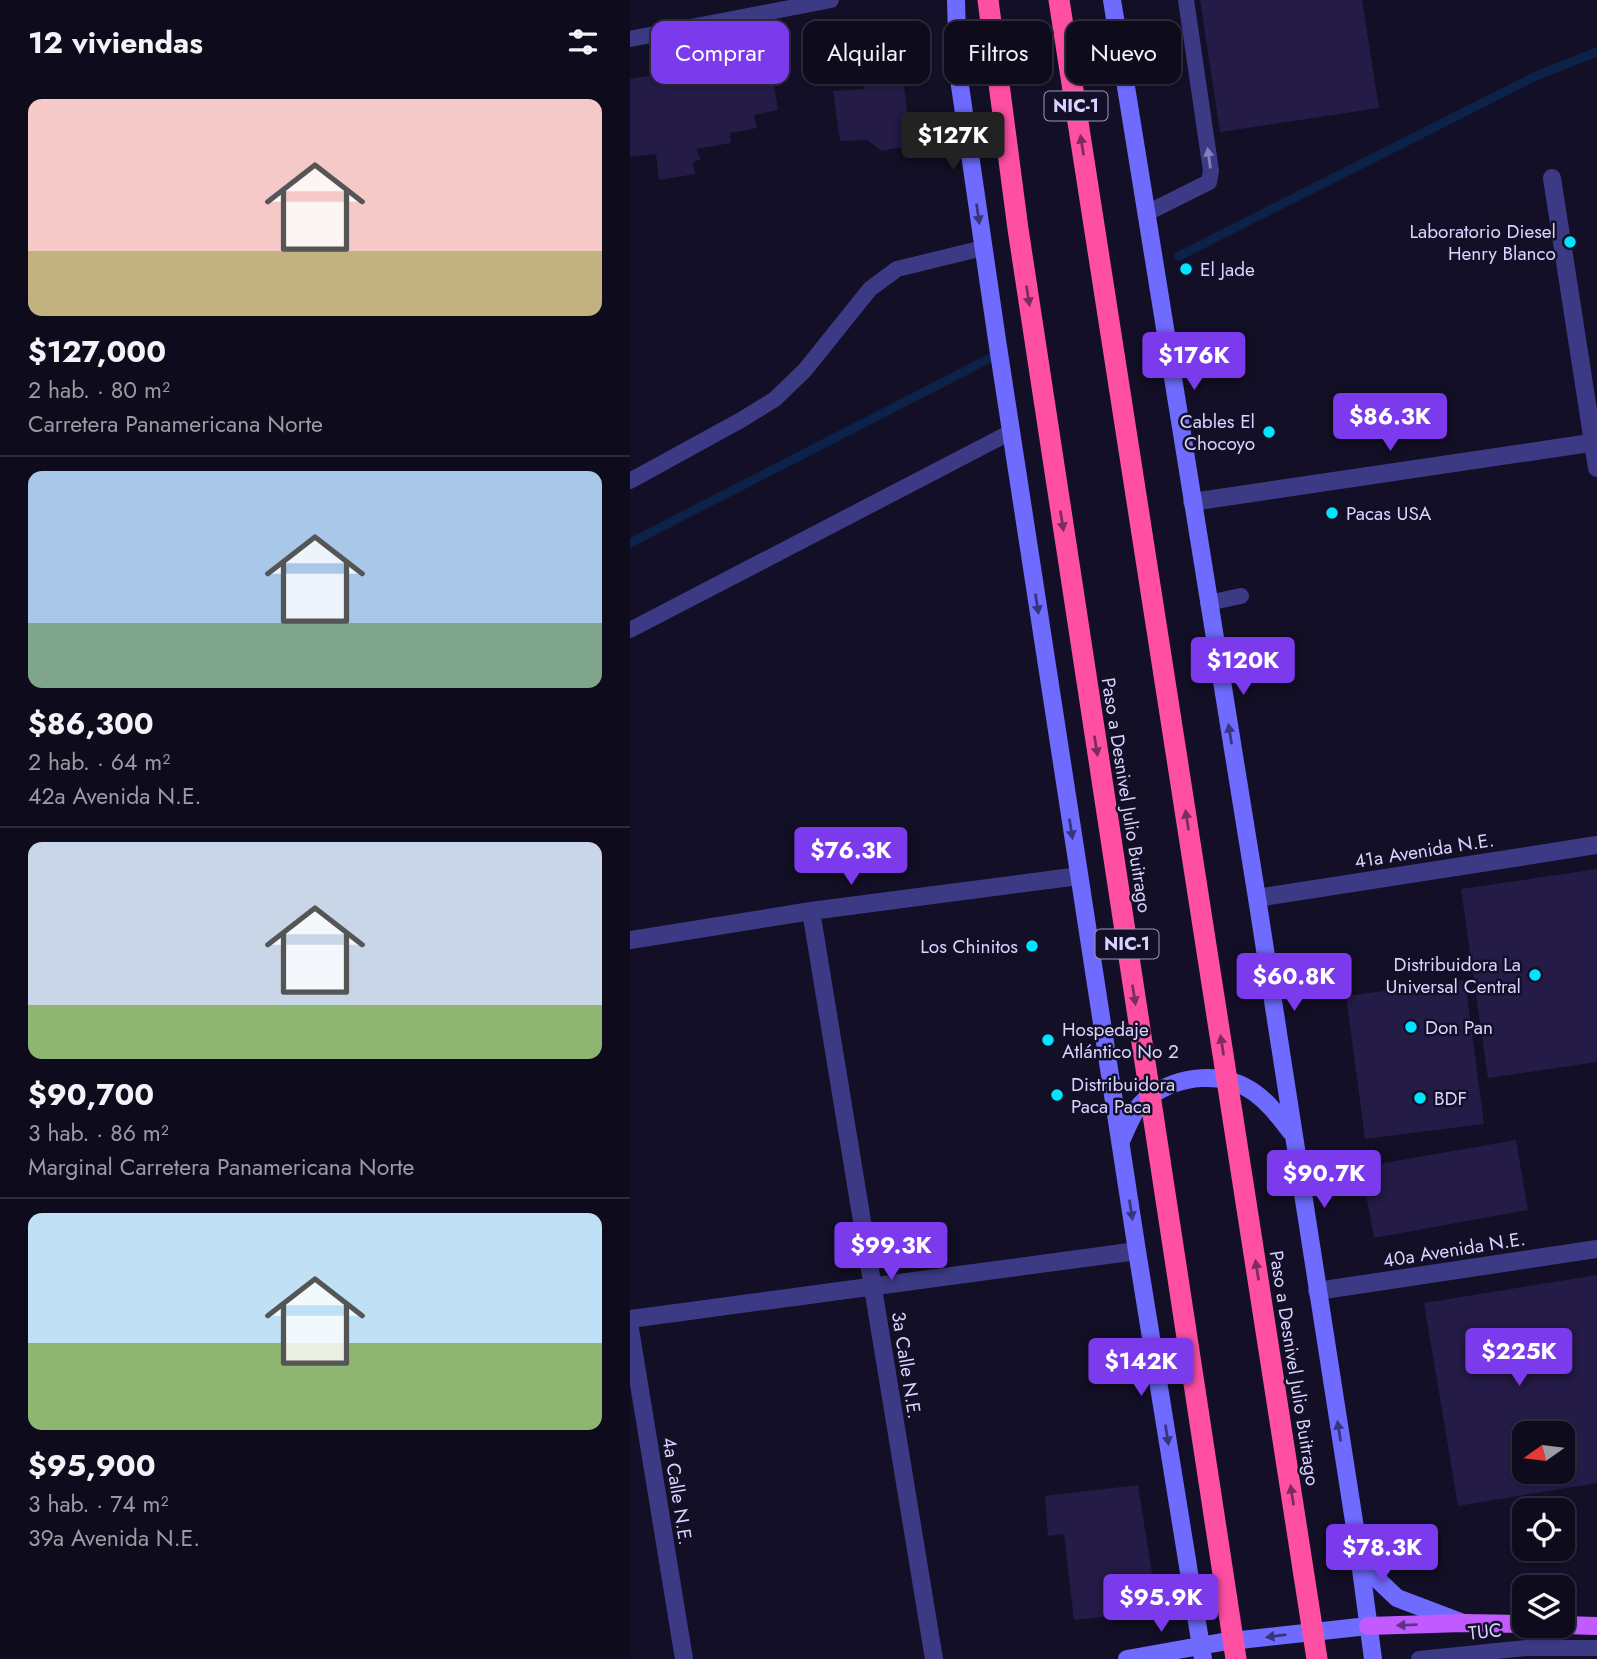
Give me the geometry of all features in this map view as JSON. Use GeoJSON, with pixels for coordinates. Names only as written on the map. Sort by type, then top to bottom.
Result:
{"type":"FeatureCollection","features":[{"type":"Feature","properties":{"kind":"highway","name":"Paso a Desnivel Julio Buitrago"},"geometry":{"type":"LineString","coordinates":[[988,0],[1018,229],[1236,1659]]}},
{"type":"Feature","properties":{"kind":"highway","name":"Paso a Desnivel Julio Buitrago"},"geometry":{"type":"LineString","coordinates":[[1059,0],[1317,1659]]}},
{"type":"Feature","properties":{"kind":"main road"},"geometry":{"type":"LineString","coordinates":[[1368,1626],[1512,1624]]}},
{"type":"Feature","properties":{"kind":"main road"},"geometry":{"type":"LineString","coordinates":[[1575,1625],[1597,1626]]}},
{"type":"Feature","properties":{"kind":"street"},"geometry":{"type":"LineString","coordinates":[[956,0],[958,72],[983,248],[1120,1143],[1202,1653]]}},
{"type":"Feature","properties":{"kind":"street"},"geometry":{"type":"LineString","coordinates":[[1112,0],[1257,898],[1373,1659]]}},
{"type":"Feature","properties":{"kind":"street"},"geometry":{"type":"LineString","coordinates":[[1552,178],[1597,468]]}},
{"type":"Feature","properties":{"kind":"street"},"geometry":{"type":"LineString","coordinates":[[1192,502],[1595,442]]}},
{"type":"Feature","properties":{"kind":"street","name":"41a Avenida N.E."},"geometry":{"type":"LineString","coordinates":[[1257,898],[1597,845]]}},
{"type":"Feature","properties":{"kind":"street"},"geometry":{"type":"LineString","coordinates":[[630,940],[811,911],[1079,876]]}},
{"type":"Feature","properties":{"kind":"street","name":"3a Calle N.E."},"geometry":{"type":"LineString","coordinates":[[811,911],[934,1659]]}},
{"type":"Feature","properties":{"kind":"street"},"geometry":{"type":"LineString","coordinates":[[1120,1143],[1132,1116],[1148,1097],[1176,1083],[1197,1077],[1220,1078],[1253,1091],[1273,1109],[1293,1135]]}},
{"type":"Feature","properties":{"kind":"street","name":"40a Avenida N.E."},"geometry":{"type":"LineString","coordinates":[[1317,1291],[1597,1249]]}},
{"type":"Feature","properties":{"kind":"street"},"geometry":{"type":"LineString","coordinates":[[630,1319],[1137,1251]]}},
{"type":"Feature","properties":{"kind":"street","name":"4a Calle N.E."},"geometry":{"type":"LineString","coordinates":[[630,1329],[684,1659]]}},
{"type":"Feature","properties":{"kind":"street"},"geometry":{"type":"LineString","coordinates":[[1358,1547],[1376,1578],[1398,1598],[1463,1623]]}},
{"type":"Feature","properties":{"kind":"street"},"geometry":{"type":"LineString","coordinates":[[1127,1659],[1202,1653],[1368,1626]]}},
{"type":"Feature","properties":{"kind":"lane"},"geometry":{"type":"LineString","coordinates":[[630,39],[831,0]]}},
{"type":"Feature","properties":{"kind":"lane"},"geometry":{"type":"LineString","coordinates":[[1147,213],[1209,182],[1211,171],[1186,0]]}},
{"type":"Feature","properties":{"kind":"lane"},"geometry":{"type":"LineString","coordinates":[[630,481],[775,399],[805,370],[870,289],[897,269],[983,248]]}},
{"type":"Feature","properties":{"kind":"lane"},"geometry":{"type":"LineString","coordinates":[[630,630],[1011,432]]}},
{"type":"Feature","properties":{"kind":"lane"},"geometry":{"type":"LineString","coordinates":[[1208,603],[1241,596]]}},
{"type":"Feature","properties":{"kind":"lane","name":"TUC"},"geometry":{"type":"LineString","coordinates":[[1419,1659],[1526,1648],[1597,1648]]}},
{"type":"Feature","properties":{"kind":"building"},"geometry":{"type":"Polygon","coordinates":[[[1200,0],[1362,0],[1379,108],[1220,132],[1200,0]]]}},
{"type":"Feature","properties":{"kind":"building"},"geometry":{"type":"Polygon","coordinates":[[[651,76],[651,84],[774,84],[778,110],[754,115],[757,128],[730,133],[731,143],[696,149],[701,159],[693,162],[695,174],[659,180],[656,154],[630,157],[630,79],[651,76]]]}},
{"type":"Feature","properties":{"kind":"building"},"geometry":{"type":"Polygon","coordinates":[[[863,84],[904,84],[911,145],[882,151],[867,140],[840,141],[833,91],[864,89],[863,84]]]}},
{"type":"Feature","properties":{"kind":"building","name":"Distribuidora La Universal Central"},"geometry":{"type":"Polygon","coordinates":[[[1597,869],[1597,1062],[1488,1078],[1461,889],[1597,869]]]}},
{"type":"Feature","properties":{"kind":"building"},"geometry":{"type":"Polygon","coordinates":[[[1465,980],[1484,1124],[1365,1139],[1346,996],[1465,980]]]}},
{"type":"Feature","properties":{"kind":"building"},"geometry":{"type":"Polygon","coordinates":[[[1516,1140],[1528,1210],[1374,1238],[1361,1167],[1516,1140]]]}},
{"type":"Feature","properties":{"kind":"building"},"geometry":{"type":"Polygon","coordinates":[[[1597,1275],[1597,1483],[1458,1506],[1424,1303],[1597,1275]]]}},
{"type":"Feature","properties":{"kind":"building"},"geometry":{"type":"Polygon","coordinates":[[[1138,1485],[1158,1611],[1074,1620],[1064,1534],[1048,1536],[1045,1496],[1138,1485]]]}},
{"type":"Feature","properties":{"kind":"waterway"},"geometry":{"type":"LineString","coordinates":[[1179,256],[1536,76],[1597,52]]}},
{"type":"Feature","properties":{"kind":"waterway"},"geometry":{"type":"LineString","coordinates":[[630,543],[1000,353]]}},
{"type":"Feature","properties":{"kind":"place","name":"Laboratorio Diesel Henry Blanco"},"geometry":{"type":"Point","coordinates":[1570,242]}},
{"type":"Feature","properties":{"kind":"place","name":"El Jade"},"geometry":{"type":"Point","coordinates":[1186,269]}},
{"type":"Feature","properties":{"kind":"place","name":"Cables El Chocoyo"},"geometry":{"type":"Point","coordinates":[1269,432]}},
{"type":"Feature","properties":{"kind":"place","name":"Pacas USA"},"geometry":{"type":"Point","coordinates":[1332,513]}},
{"type":"Feature","properties":{"kind":"place","name":"Los Chinitos"},"geometry":{"type":"Point","coordinates":[1032,946]}},
{"type":"Feature","properties":{"kind":"place","name":"Distribuidora La Universal Central"},"geometry":{"type":"Point","coordinates":[1535,975]}},
{"type":"Feature","properties":{"kind":"place","name":"Don Pan"},"geometry":{"type":"Point","coordinates":[1411,1027]}},
{"type":"Feature","properties":{"kind":"place","name":"Hospedaje Atlántico No 2"},"geometry":{"type":"Point","coordinates":[1048,1040]}},
{"type":"Feature","properties":{"kind":"place","name":"Distribuidora Paca Paca"},"geometry":{"type":"Point","coordinates":[1057,1095]}},
{"type":"Feature","properties":{"kind":"place","name":"BDF"},"geometry":{"type":"Point","coordinates":[1420,1098]}}]}
